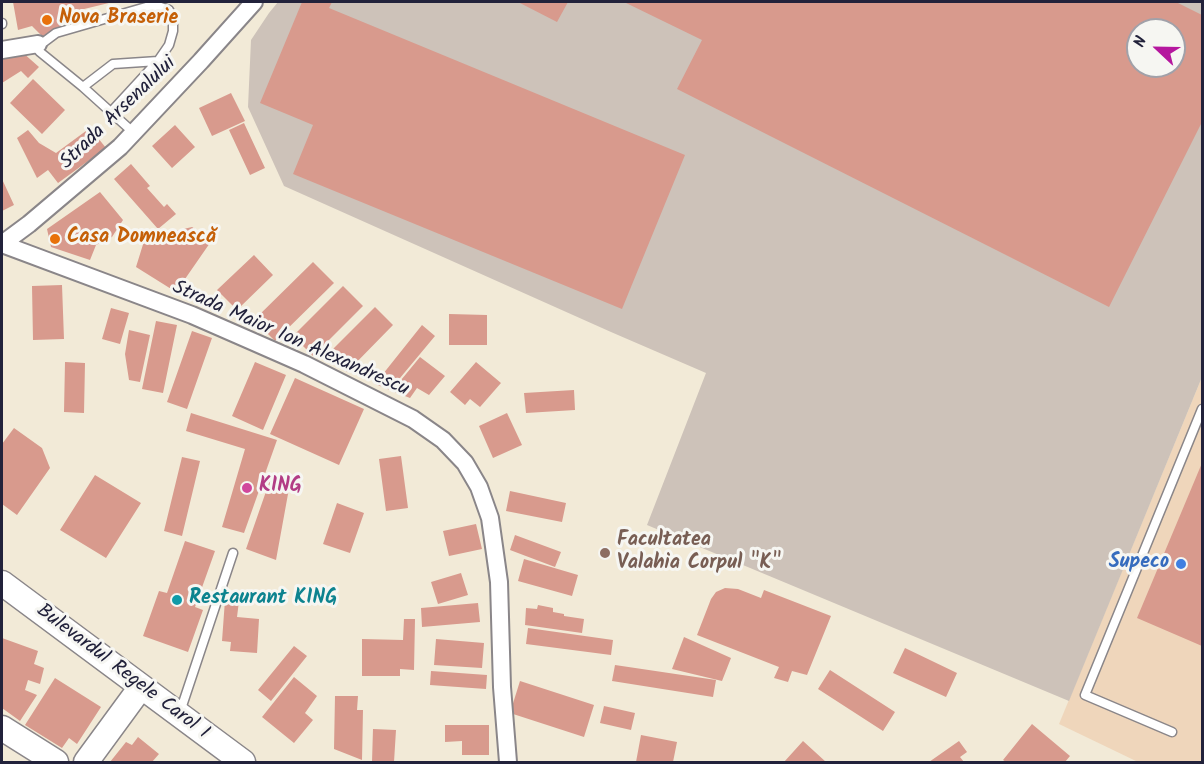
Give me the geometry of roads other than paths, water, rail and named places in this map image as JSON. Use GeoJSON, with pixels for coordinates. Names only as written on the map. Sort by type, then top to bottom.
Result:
{"type":"FeatureCollection","features":[{"type":"Feature","properties":{"kind":"main road","name":"Bulevardul Regele Carol I"},"geometry":{"type":"LineString","coordinates":[[2,583],[243,762]]}},
{"type":"Feature","properties":{"kind":"main road"},"geometry":{"type":"LineString","coordinates":[[86,762],[141,687]]}},
{"type":"Feature","properties":{"kind":"main road"},"geometry":{"type":"LineString","coordinates":[[2,728],[47,760]]}},
{"type":"Feature","properties":{"kind":"street","name":"Strada Arsenalului"},"geometry":{"type":"LineString","coordinates":[[2,244],[120,147],[254,2]]}},
{"type":"Feature","properties":{"kind":"street"},"geometry":{"type":"LineString","coordinates":[[2,50],[38,44]]}},
{"type":"Feature","properties":{"kind":"street","name":"Strada Maior Ion Alexandrescu"},"geometry":{"type":"LineString","coordinates":[[2,244],[192,315],[304,364],[413,419],[443,440],[465,464],[479,487],[490,518],[499,582],[502,687],[508,762]]}},
{"type":"Feature","properties":{"kind":"lane"},"geometry":{"type":"LineString","coordinates":[[111,112],[158,61],[169,45],[173,19],[169,10],[158,6],[146,7],[56,33],[36,47],[134,133]]}},
{"type":"Feature","properties":{"kind":"lane"},"geometry":{"type":"LineString","coordinates":[[83,87],[113,64],[158,61]]}},
{"type":"Feature","properties":{"kind":"lane"},"geometry":{"type":"LineString","coordinates":[[1172,732],[1085,695],[1203,409]]}},
{"type":"Feature","properties":{"kind":"lane"},"geometry":{"type":"LineString","coordinates":[[179,715],[233,553]]}},
{"type":"Feature","properties":{"kind":"place","name":"Nova Braserie"},"geometry":{"type":"Point","coordinates":[47,20]}},
{"type":"Feature","properties":{"kind":"place","name":"Casa Domnească"},"geometry":{"type":"Point","coordinates":[55,239]}},
{"type":"Feature","properties":{"kind":"place","name":"KING"},"geometry":{"type":"Point","coordinates":[247,488]}},
{"type":"Feature","properties":{"kind":"place","name":"Facultatea Valahia Corpul \"K\""},"geometry":{"type":"Point","coordinates":[605,553]}},
{"type":"Feature","properties":{"kind":"place","name":"Supeco"},"geometry":{"type":"Point","coordinates":[1181,564]}},
{"type":"Feature","properties":{"kind":"place","name":"Restaurant KING"},"geometry":{"type":"Point","coordinates":[177,600]}}]}
